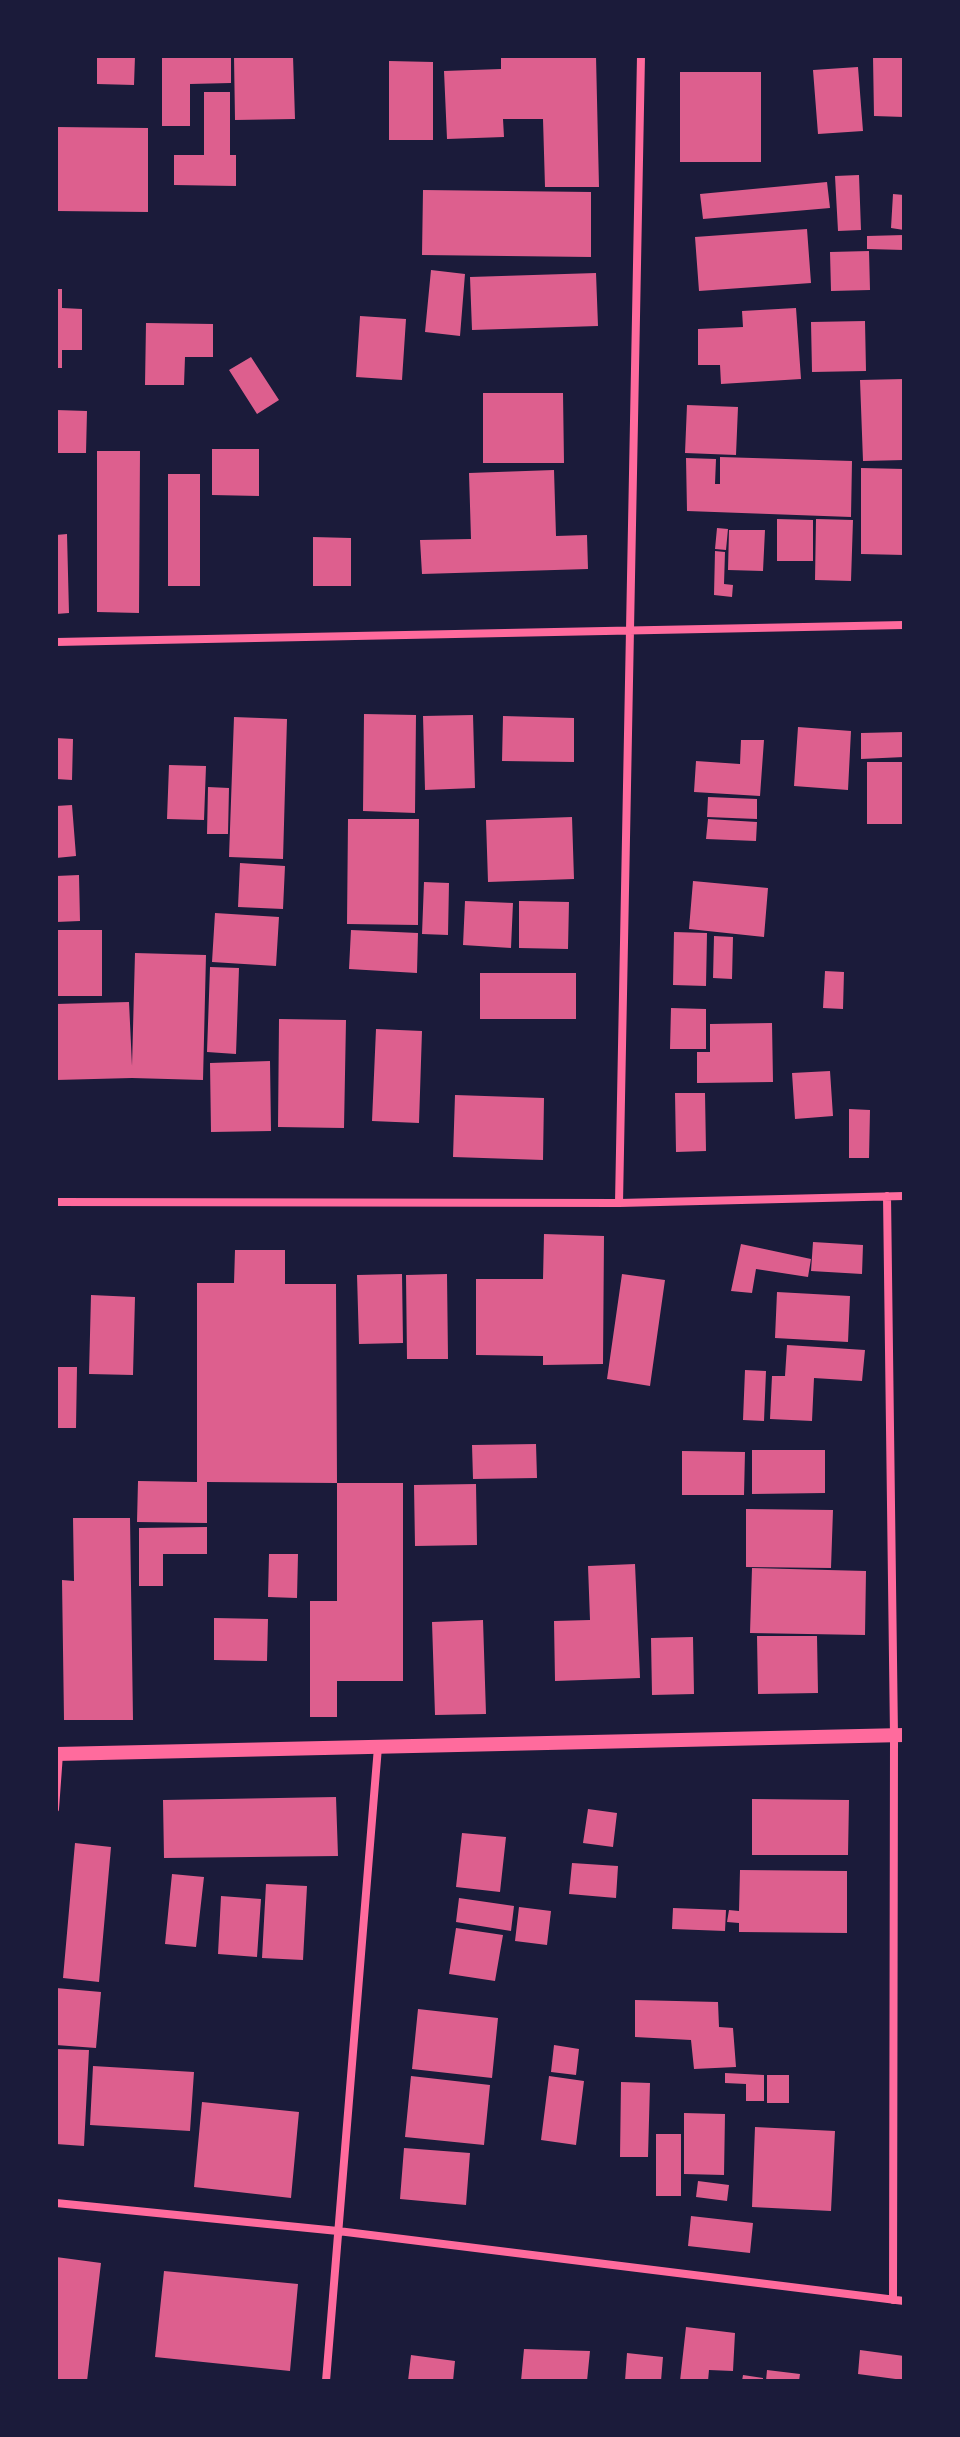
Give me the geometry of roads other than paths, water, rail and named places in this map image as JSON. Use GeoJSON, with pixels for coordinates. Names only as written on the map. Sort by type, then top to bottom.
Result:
{"type":"FeatureCollection","features":[{"type":"Feature","properties":{"kind":"street"},"geometry":{"type":"LineString","coordinates":[[619,1203],[641,56]]}},
{"type":"Feature","properties":{"kind":"street"},"geometry":{"type":"LineString","coordinates":[[56,642],[904,625]]}},
{"type":"Feature","properties":{"kind":"street"},"geometry":{"type":"LineString","coordinates":[[887,1196],[899,1736],[893,2300]]}},
{"type":"Feature","properties":{"kind":"street"},"geometry":{"type":"LineString","coordinates":[[56,1202],[619,1203],[904,1196]]}},
{"type":"Feature","properties":{"kind":"street"},"geometry":{"type":"LineString","coordinates":[[58,1754],[899,1736]]}},
{"type":"Feature","properties":{"kind":"street"},"geometry":{"type":"LineString","coordinates":[[326,2381],[378,1747]]}},
{"type":"Feature","properties":{"kind":"street"},"geometry":{"type":"LineString","coordinates":[[56,2203],[338,2231],[904,2301]]}},
{"type":"Feature","properties":{"kind":"lane"},"geometry":{"type":"LineString","coordinates":[[56,1809],[58,1754]]}}]}
